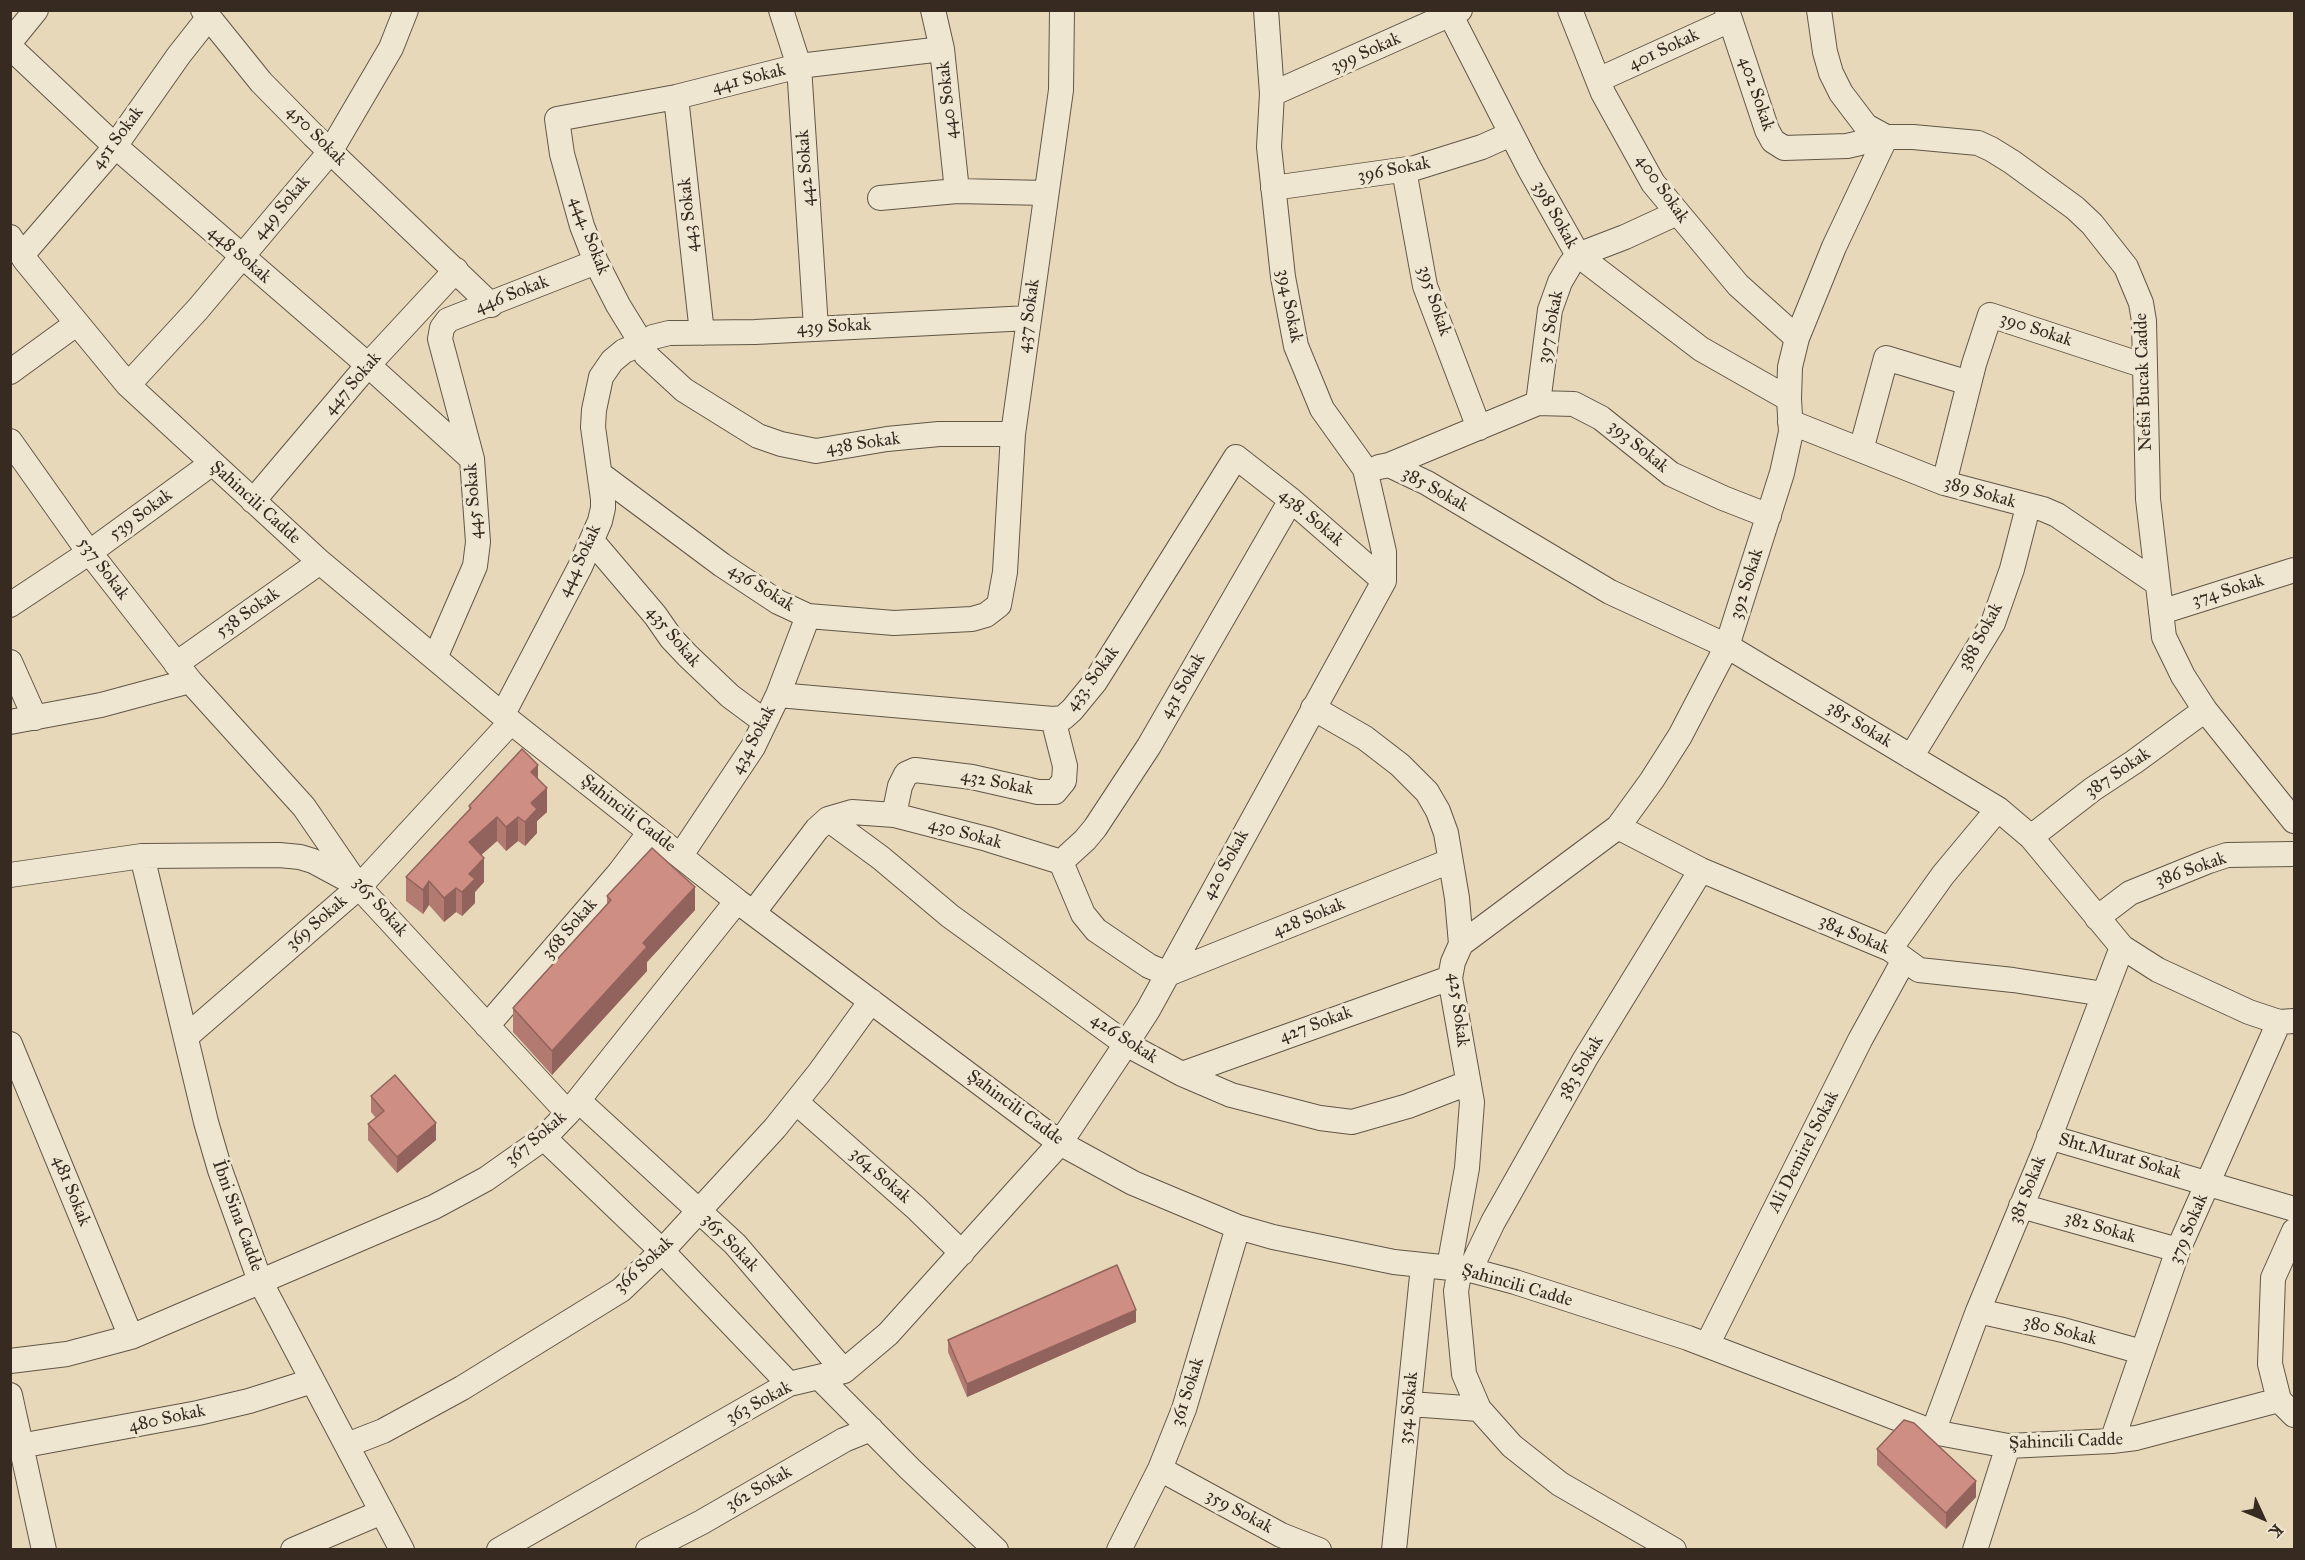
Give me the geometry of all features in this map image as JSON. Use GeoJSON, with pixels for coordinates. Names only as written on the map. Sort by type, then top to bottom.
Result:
{"type":"FeatureCollection","features":[{"type":"Feature","properties":{"kind":"street"},"geometry":{"type":"LineString","coordinates":[[10,42],[36,10]]}},
{"type":"Feature","properties":{"kind":"street","name":"449 Sokak"},"geometry":{"type":"LineString","coordinates":[[128,385],[198,309],[330,152],[391,48],[406,10]]}},
{"type":"Feature","properties":{"kind":"street","name":"442 Sokak"},"geometry":{"type":"LineString","coordinates":[[781,10],[800,66],[816,328]]}},
{"type":"Feature","properties":{"kind":"street","name":"440 Sokak"},"geometry":{"type":"LineString","coordinates":[[933,10],[942,49],[957,191]]}},
{"type":"Feature","properties":{"kind":"street","name":"437 Sokak"},"geometry":{"type":"LineString","coordinates":[[986,615],[999,605],[1003,593],[1013,434],[1061,90],[1062,10]]}},
{"type":"Feature","properties":{"kind":"street","name":"394 Sokak"},"geometry":{"type":"LineString","coordinates":[[1266,10],[1272,94],[1269,147],[1283,277],[1296,346],[1322,409],[1365,469],[1384,552],[1384,581]]}},
{"type":"Feature","properties":{"kind":"street","name":"400 Sokak"},"geometry":{"type":"LineString","coordinates":[[1570,10],[1603,93],[1653,183],[1738,285],[1797,339]]}},
{"type":"Feature","properties":{"kind":"street"},"geometry":{"type":"LineString","coordinates":[[1819,10],[1831,73],[1842,93],[1866,126],[1882,135]]}},
{"type":"Feature","properties":{"kind":"street","name":"399 Sokak"},"geometry":{"type":"LineString","coordinates":[[1272,94],[1453,12]]}},
{"type":"Feature","properties":{"kind":"street","name":"398 Sokak"},"geometry":{"type":"LineString","coordinates":[[1453,12],[1511,134],[1578,255],[1701,349],[1790,411]]}},
{"type":"Feature","properties":{"kind":"street","name":"450 Sokak"},"geometry":{"type":"LineString","coordinates":[[206,14],[261,82],[330,152],[491,305]]}},
{"type":"Feature","properties":{"kind":"street","name":"451 Sokak"},"geometry":{"type":"LineString","coordinates":[[16,246],[115,146],[206,14]]}},
{"type":"Feature","properties":{"kind":"street","name":"401 Sokak"},"geometry":{"type":"LineString","coordinates":[[1598,80],[1729,15]]}},
{"type":"Feature","properties":{"kind":"street","name":"402 Sokak"},"geometry":{"type":"LineString","coordinates":[[1729,15],[1767,130],[1773,141],[1784,148],[1847,146],[1882,135]]}},
{"type":"Feature","properties":{"kind":"street","name":"448 Sokak"},"geometry":{"type":"LineString","coordinates":[[10,47],[115,146],[368,365],[472,459]]}},
{"type":"Feature","properties":{"kind":"street","name":"441 Sokak"},"geometry":{"type":"LineString","coordinates":[[557,119],[676,97],[800,66],[942,49]]}},
{"type":"Feature","properties":{"kind":"street","name":"443 Sokak"},"geometry":{"type":"LineString","coordinates":[[676,97],[702,333]]}},
{"type":"Feature","properties":{"kind":"street","name":"444. Sokak"},"geometry":{"type":"LineString","coordinates":[[557,119],[570,186],[596,262],[618,305],[642,344]]}},
{"type":"Feature","properties":{"kind":"street","name":"396 Sokak"},"geometry":{"type":"LineString","coordinates":[[1273,188],[1404,170],[1482,147],[1511,134]]}},
{"type":"Feature","properties":{"kind":"street","name":"392 Sokak"},"geometry":{"type":"LineString","coordinates":[[1461,944],[1618,827],[1680,736],[1726,645],[1782,473],[1791,432],[1790,368],[1797,339],[1882,135]]}},
{"type":"Feature","properties":{"kind":"street","name":"Nefsi Bucak Cadde"},"geometry":{"type":"LineString","coordinates":[[1882,135],[1978,143],[2012,162],[2075,208],[2092,224],[2126,267],[2141,303],[2144,321],[2148,499],[2164,637],[2183,676],[2205,710],[2295,821]]}},
{"type":"Feature","properties":{"kind":"street","name":"395 Sokak"},"geometry":{"type":"LineString","coordinates":[[1404,170],[1425,286],[1479,428]]}},
{"type":"Feature","properties":{"kind":"street"},"geometry":{"type":"LineString","coordinates":[[880,198],[957,191],[1046,193]]}},
{"type":"Feature","properties":{"kind":"street"},"geometry":{"type":"LineString","coordinates":[[1578,255],[1677,213]]}},
{"type":"Feature","properties":{"kind":"street","name":"Şahincili Cadde"},"geometry":{"type":"LineString","coordinates":[[16,246],[76,324],[128,385],[211,464],[320,562],[507,718],[745,907],[1060,1143],[1133,1183],[1238,1227],[1273,1237],[1394,1262],[1465,1270],[1707,1345],[1933,1432],[2008,1446],[2112,1441],[2287,1407]]}},
{"type":"Feature","properties":{"kind":"street","name":"397 Sokak"},"geometry":{"type":"LineString","coordinates":[[1538,403],[1550,310],[1560,282],[1578,255]]}},
{"type":"Feature","properties":{"kind":"street","name":"446 Sokak"},"geometry":{"type":"LineString","coordinates":[[440,339],[442,328],[448,320],[596,262]]}},
{"type":"Feature","properties":{"kind":"street","name":"447 Sokak"},"geometry":{"type":"LineString","coordinates":[[253,501],[368,365],[456,270]]}},
{"type":"Feature","properties":{"kind":"street","name":"390 Sokak"},"geometry":{"type":"LineString","coordinates":[[1944,483],[1969,383],[1990,315],[2145,366]]}},
{"type":"Feature","properties":{"kind":"street","name":"439 Sokak"},"geometry":{"type":"LineString","coordinates":[[642,344],[653,337],[669,333],[1029,318]]}},
{"type":"Feature","properties":{"kind":"street"},"geometry":{"type":"LineString","coordinates":[[10,372],[76,324]]}},
{"type":"Feature","properties":{"kind":"street","name":"445 Sokak"},"geometry":{"type":"LineString","coordinates":[[435,658],[475,566],[478,543],[472,459],[440,339]]}},
{"type":"Feature","properties":{"kind":"street","name":"438 Sokak"},"geometry":{"type":"LineString","coordinates":[[642,344],[646,355],[654,365],[684,390],[758,436],[781,444],[816,451],[887,439],[939,434],[1013,434]]}},
{"type":"Feature","properties":{"kind":"street","name":"444 Sokak"},"geometry":{"type":"LineString","coordinates":[[507,718],[592,541],[603,508],[593,427],[601,378],[612,361],[624,351],[642,344]]}},
{"type":"Feature","properties":{"kind":"street"},"geometry":{"type":"LineString","coordinates":[[1861,450],[1886,358],[1969,383]]}},
{"type":"Feature","properties":{"kind":"street"},"geometry":{"type":"LineString","coordinates":[[1365,469],[1389,465],[1538,403]]}},
{"type":"Feature","properties":{"kind":"street","name":"393 Sokak"},"geometry":{"type":"LineString","coordinates":[[1538,403],[1574,404],[1617,430],[1671,474],[1769,516]]}},
{"type":"Feature","properties":{"kind":"street","name":"389 Sokak"},"geometry":{"type":"LineString","coordinates":[[1790,411],[1861,450],[1944,483],[2028,507],[2043,509],[2057,515],[2157,583]]}},
{"type":"Feature","properties":{"kind":"street","name":"537 Sokak"},"geometry":{"type":"LineString","coordinates":[[10,441],[90,552],[189,680]]}},
{"type":"Feature","properties":{"kind":"street","name":"438. Sokak"},"geometry":{"type":"LineString","coordinates":[[1236,457],[1384,581]]}},
{"type":"Feature","properties":{"kind":"street","name":"433. Sokak"},"geometry":{"type":"LineString","coordinates":[[778,695],[1053,719],[1063,718],[1095,682],[1236,457]]}},
{"type":"Feature","properties":{"kind":"street","name":"539 Sokak"},"geometry":{"type":"LineString","coordinates":[[10,605],[90,552],[211,464]]}},
{"type":"Feature","properties":{"kind":"street","name":"385 Sokak"},"geometry":{"type":"LineString","coordinates":[[1389,465],[1427,483],[1610,592],[1726,645],[1998,809],[2031,837],[2122,947],[2158,970],[2249,1012],[2287,1022]]}},
{"type":"Feature","properties":{"kind":"street","name":"436 Sokak"},"geometry":{"type":"LineString","coordinates":[[600,474],[722,565],[777,602],[808,616],[894,623],[972,619],[986,615]]}},
{"type":"Feature","properties":{"kind":"street","name":"431 Sokak"},"geometry":{"type":"LineString","coordinates":[[1061,862],[1095,828],[1149,746],[1290,500]]}},
{"type":"Feature","properties":{"kind":"street","name":"388 Sokak"},"geometry":{"type":"LineString","coordinates":[[1911,757],[1993,623],[2012,569],[2028,507]]}},
{"type":"Feature","properties":{"kind":"street","name":"435 Sokak"},"geometry":{"type":"LineString","coordinates":[[592,541],[688,656],[730,696],[765,722]]}},
{"type":"Feature","properties":{"kind":"street","name":"538 Sokak"},"geometry":{"type":"LineString","coordinates":[[189,680],[320,562]]}},
{"type":"Feature","properties":{"kind":"street","name":"374 Sokak"},"geometry":{"type":"LineString","coordinates":[[2161,612],[2295,570]]}},
{"type":"Feature","properties":{"kind":"street","name":"420 Sokak"},"geometry":{"type":"LineString","coordinates":[[1060,1143],[1126,1044],[1168,974],[1384,581]]}},
{"type":"Feature","properties":{"kind":"street","name":"434 Sokak"},"geometry":{"type":"LineString","coordinates":[[681,855],[734,779],[753,747],[778,695],[808,616]]}},
{"type":"Feature","properties":{"kind":"street"},"geometry":{"type":"LineString","coordinates":[[10,662],[35,718]]}},
{"type":"Feature","properties":{"kind":"street"},"geometry":{"type":"LineString","coordinates":[[10,722],[101,705],[189,680]]}},
{"type":"Feature","properties":{"kind":"street","name":"365 Sokak"},"geometry":{"type":"LineString","coordinates":[[189,680],[304,807],[359,886],[487,1026],[574,1107],[699,1211],[735,1244],[844,1371]]}},
{"type":"Feature","properties":{"kind":"street","name":"425 Sokak"},"geometry":{"type":"LineString","coordinates":[[1313,708],[1365,738],[1388,755],[1427,792],[1438,811],[1446,833],[1457,898],[1461,944],[1453,962],[1450,978],[1472,1102],[1467,1168],[1465,1270],[1456,1291],[1464,1374],[1479,1409],[1512,1446],[1560,1484],[1674,1550]]}},
{"type":"Feature","properties":{"kind":"street","name":"387 Sokak"},"geometry":{"type":"LineString","coordinates":[[2031,837],[2093,789],[2205,710]]}},
{"type":"Feature","properties":{"kind":"street","name":"369 Sokak"},"geometry":{"type":"LineString","coordinates":[[187,1036],[359,886],[507,718]]}},
{"type":"Feature","properties":{"kind":"street","name":"432 Sokak"},"geometry":{"type":"LineString","coordinates":[[894,815],[900,786],[906,774],[915,770],[972,777],[1038,792],[1055,792],[1064,781],[1065,766],[1053,719]]}},
{"type":"Feature","properties":{"kind":"street"},"geometry":{"type":"LineString","coordinates":[[1897,955],[1943,875],[1998,809]]}},
{"type":"Feature","properties":{"kind":"street","name":"430 Sokak"},"geometry":{"type":"LineString","coordinates":[[828,819],[852,812],[894,815],[987,839],[1061,862]]}},
{"type":"Feature","properties":{"kind":"street"},"geometry":{"type":"LineString","coordinates":[[745,907],[828,819]]}},
{"type":"Feature","properties":{"kind":"street","name":"426 Sokak"},"geometry":{"type":"LineString","coordinates":[[828,819],[881,858],[950,916],[1126,1044],[1182,1074],[1231,1095],[1320,1118],[1352,1122],[1408,1106],[1468,1083]]}},
{"type":"Feature","properties":{"kind":"street","name":"384 Sokak"},"geometry":{"type":"LineString","coordinates":[[1618,827],[1701,870],[1897,955],[1919,970],[2013,980],[2104,994]]}},
{"type":"Feature","properties":{"kind":"street","name":"368 Sokak"},"geometry":{"type":"LineString","coordinates":[[487,1026],[619,873],[650,832]]}},
{"type":"Feature","properties":{"kind":"street","name":"386 Sokak"},"geometry":{"type":"LineString","coordinates":[[2097,918],[2130,893],[2209,861],[2228,855],[2295,854]]}},
{"type":"Feature","properties":{"kind":"street"},"geometry":{"type":"LineString","coordinates":[[10,875],[142,856],[257,855],[300,857],[326,867],[359,886]]}},
{"type":"Feature","properties":{"kind":"street","name":"İbni Sina Cadde"},"geometry":{"type":"LineString","coordinates":[[142,856],[206,1122],[220,1170],[260,1281],[402,1550]]}},
{"type":"Feature","properties":{"kind":"street","name":"428 Sokak"},"geometry":{"type":"LineString","coordinates":[[1168,974],[1450,861]]}},
{"type":"Feature","properties":{"kind":"street"},"geometry":{"type":"LineString","coordinates":[[1061,862],[1083,914],[1096,930],[1149,966],[1168,974]]}},
{"type":"Feature","properties":{"kind":"street","name":"383 Sokak"},"geometry":{"type":"LineString","coordinates":[[1465,1270],[1585,1059],[1701,870]]}},
{"type":"Feature","properties":{"kind":"street","name":"367 Sokak"},"geometry":{"type":"LineString","coordinates":[[10,1361],[67,1354],[131,1337],[434,1207],[486,1179],[544,1138],[574,1107],[745,907]]}},
{"type":"Feature","properties":{"kind":"street","name":"381 Sokak"},"geometry":{"type":"LineString","coordinates":[[1933,1432],[1978,1311],[2049,1137],[2122,947]]}},
{"type":"Feature","properties":{"kind":"street","name":"Ali Demirel Sokak"},"geometry":{"type":"LineString","coordinates":[[1707,1345],[1860,1040],[1897,955]]}},
{"type":"Feature","properties":{"kind":"street","name":"427 Sokak"},"geometry":{"type":"LineString","coordinates":[[1182,1074],[1450,978]]}},
{"type":"Feature","properties":{"kind":"street","name":"366 Sokak"},"geometry":{"type":"LineString","coordinates":[[347,1445],[383,1431],[462,1388],[621,1290],[662,1251],[796,1102],[871,1001]]}},
{"type":"Feature","properties":{"kind":"street","name":"379 Sokak"},"geometry":{"type":"LineString","coordinates":[[2112,1441],[2178,1250],[2287,1022]]}},
{"type":"Feature","properties":{"kind":"street","name":"481 Sokak"},"geometry":{"type":"LineString","coordinates":[[10,1044],[131,1337]]}},
{"type":"Feature","properties":{"kind":"street","name":"364 Sokak"},"geometry":{"type":"LineString","coordinates":[[796,1102],[909,1201],[962,1253]]}},
{"type":"Feature","properties":{"kind":"street","name":"Sht.Murat Sokak"},"geometry":{"type":"LineString","coordinates":[[2049,1137],[2295,1209]]}},
{"type":"Feature","properties":{"kind":"street"},"geometry":{"type":"LineString","coordinates":[[544,1138],[662,1251],[789,1384]]}},
{"type":"Feature","properties":{"kind":"street","name":"363 Sokak"},"geometry":{"type":"LineString","coordinates":[[499,1550],[789,1384],[844,1371],[888,1334],[1060,1143]]}},
{"type":"Feature","properties":{"kind":"street","name":"382 Sokak"},"geometry":{"type":"LineString","coordinates":[[2021,1206],[2178,1250]]}},
{"type":"Feature","properties":{"kind":"street","name":"361 Sokak"},"geometry":{"type":"LineString","coordinates":[[1119,1550],[1160,1469],[1184,1409],[1238,1227]]}},
{"type":"Feature","properties":{"kind":"street"},"geometry":{"type":"LineString","coordinates":[[2287,1407],[2270,1364],[2273,1278],[2295,1231]]}},
{"type":"Feature","properties":{"kind":"street","name":"354 Sokak"},"geometry":{"type":"LineString","coordinates":[[1394,1550],[1424,1266]]}},
{"type":"Feature","properties":{"kind":"street","name":"380 Sokak"},"geometry":{"type":"LineString","coordinates":[[1978,1311],[2063,1330],[2142,1352]]}},
{"type":"Feature","properties":{"kind":"street"},"geometry":{"type":"LineString","coordinates":[[819,1377],[910,1469],[996,1550]]}},
{"type":"Feature","properties":{"kind":"street","name":"480 Sokak"},"geometry":{"type":"LineString","coordinates":[[20,1446],[198,1413],[249,1401],[312,1381]]}},
{"type":"Feature","properties":{"kind":"street"},"geometry":{"type":"LineString","coordinates":[[10,1395],[44,1550]]}},
{"type":"Feature","properties":{"kind":"street"},"geometry":{"type":"LineString","coordinates":[[1410,1404],[1479,1409]]}},
{"type":"Feature","properties":{"kind":"street","name":"362 Sokak"},"geometry":{"type":"LineString","coordinates":[[648,1550],[702,1522],[844,1440],[871,1430]]}},
{"type":"Feature","properties":{"kind":"street"},"geometry":{"type":"LineString","coordinates":[[1975,1550],[2008,1446]]}},
{"type":"Feature","properties":{"kind":"street","name":"359 Sokak"},"geometry":{"type":"LineString","coordinates":[[1160,1469],[1281,1534],[1320,1550]]}},
{"type":"Feature","properties":{"kind":"street"},"geometry":{"type":"LineString","coordinates":[[293,1550],[382,1512]]}},
{"type":"Feature","properties":{"kind":"building"},"geometry":{"type":"Polygon","coordinates":[[[522,749],[538,765],[531,772],[547,788],[531,803],[537,809],[525,822],[518,817],[506,827],[497,817],[469,842],[484,858],[469,874],[475,879],[462,892],[456,888],[444,898],[429,881],[423,890],[406,877],[471,808],[469,806],[522,749]]]}},
{"type":"Feature","properties":{"kind":"building"},"geometry":{"type":"Polygon","coordinates":[[[652,848],[695,887],[643,943],[647,947],[552,1051],[513,1008],[611,900],[607,896],[652,848]]]}},
{"type":"Feature","properties":{"kind":"building"},"geometry":{"type":"Polygon","coordinates":[[[395,1075],[436,1123],[397,1157],[368,1124],[384,1111],[371,1096],[395,1075]]]}},
{"type":"Feature","properties":{"kind":"building"},"geometry":{"type":"Polygon","coordinates":[[[1117,1265],[1136,1310],[967,1384],[948,1340],[1117,1265]]]}},
{"type":"Feature","properties":{"kind":"building"},"geometry":{"type":"Polygon","coordinates":[[[1904,1420],[1914,1423],[1976,1481],[1946,1513],[1877,1449],[1904,1420]]]}}]}
